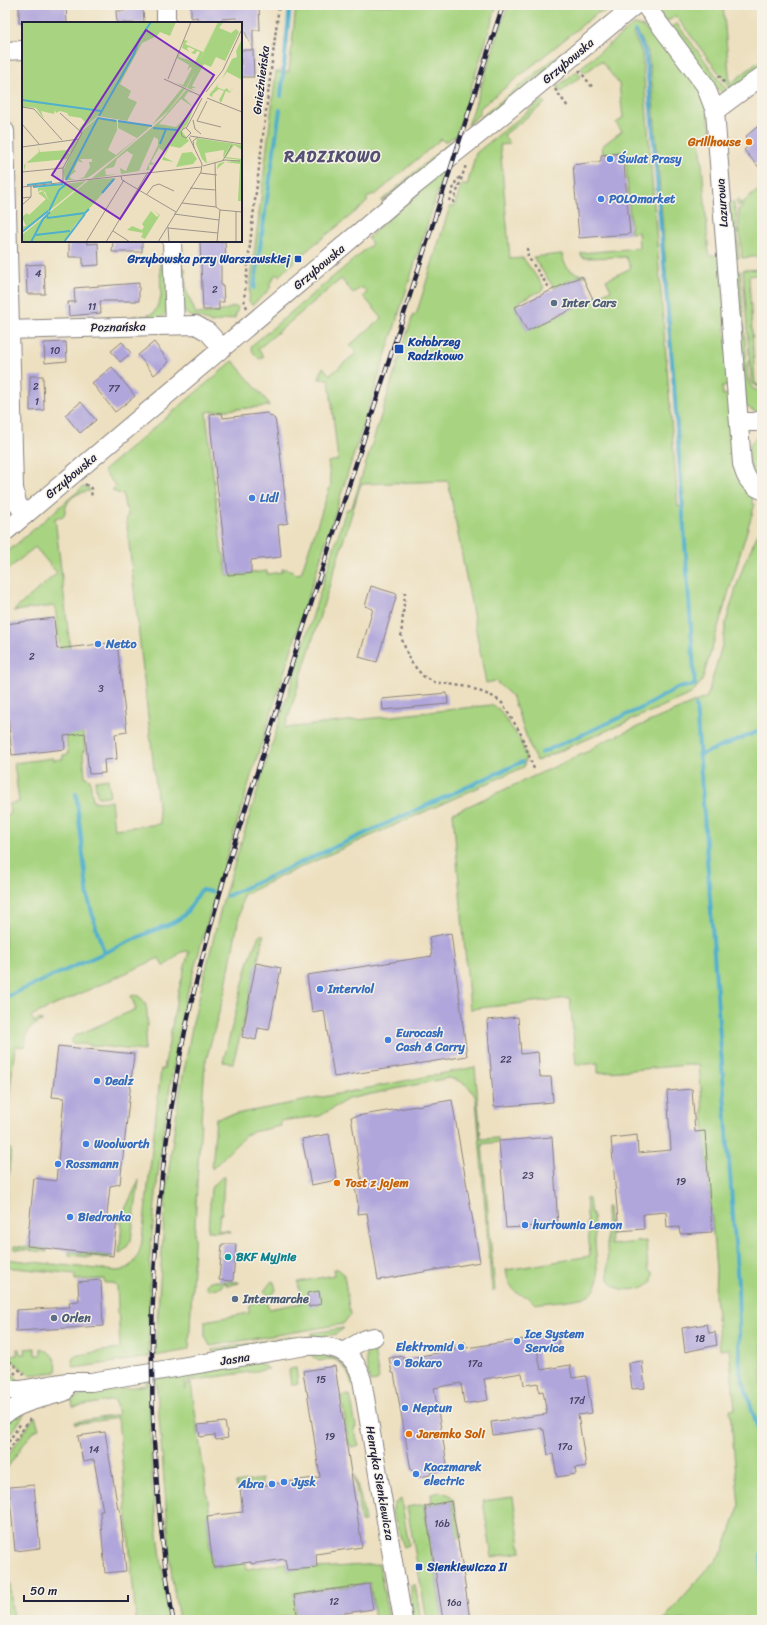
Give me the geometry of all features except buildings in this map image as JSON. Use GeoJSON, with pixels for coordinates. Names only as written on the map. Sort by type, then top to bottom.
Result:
{"type":"FeatureCollection","features":[{"type":"Feature","properties":{"kind":"street"},"geometry":{"type":"LineString","coordinates":[[166,5],[166,22]]}},
{"type":"Feature","properties":{"kind":"street","name":"Grzybowska"},"geometry":{"type":"LineString","coordinates":[[5,532],[414,186],[494,123],[635,5]]}},
{"type":"Feature","properties":{"kind":"street","name":"Lazurowa"},"geometry":{"type":"LineString","coordinates":[[645,5],[705,85],[715,111],[742,464],[745,474],[752,484],[762,490]]}},
{"type":"Feature","properties":{"kind":"street"},"geometry":{"type":"LineString","coordinates":[[5,51],[22,50]]}},
{"type":"Feature","properties":{"kind":"street"},"geometry":{"type":"LineString","coordinates":[[715,111],[762,76]]}},
{"type":"Feature","properties":{"kind":"street"},"geometry":{"type":"LineString","coordinates":[[5,131],[8,330],[14,488],[17,503],[25,515]]}},
{"type":"Feature","properties":{"kind":"street"},"geometry":{"type":"LineString","coordinates":[[172,242],[175,325]]}},
{"type":"Feature","properties":{"kind":"street","name":"Poznańska"},"geometry":{"type":"LineString","coordinates":[[8,330],[196,324],[208,332],[222,348]]}},
{"type":"Feature","properties":{"kind":"street"},"geometry":{"type":"LineString","coordinates":[[739,422],[755,422],[762,420]]}},
{"type":"Feature","properties":{"kind":"street"},"geometry":{"type":"LineString","coordinates":[[343,1352],[365,1339],[374,1337]]}},
{"type":"Feature","properties":{"kind":"street","name":"Jasna"},"geometry":{"type":"LineString","coordinates":[[5,1414],[11,1409],[23,1404],[91,1382],[306,1346],[325,1346],[343,1352]]}},
{"type":"Feature","properties":{"kind":"street","name":"Henryka Sienkiewicza"},"geometry":{"type":"LineString","coordinates":[[343,1352],[351,1358],[356,1365],[362,1380],[403,1620]]}},
{"type":"Feature","properties":{"kind":"street","name":"Jasna"},"geometry":{"type":"LineString","coordinates":[[5,1390],[20,1390],[66,1382],[91,1382]]}},
{"type":"Feature","properties":{"kind":"path","name":"Gnieźnieńska"},"geometry":{"type":"LineString","coordinates":[[244,300],[279,5]]}},
{"type":"Feature","properties":{"kind":"path"},"geometry":{"type":"LineString","coordinates":[[577,68],[593,88]]}},
{"type":"Feature","properties":{"kind":"path"},"geometry":{"type":"LineString","coordinates":[[449,201],[456,181],[463,174]]}},
{"type":"Feature","properties":{"kind":"path"},"geometry":{"type":"LineString","coordinates":[[527,248],[528,257],[550,289]]}},
{"type":"Feature","properties":{"kind":"path"},"geometry":{"type":"LineString","coordinates":[[80,484],[85,484],[90,487],[91,498]]}},
{"type":"Feature","properties":{"kind":"path"},"geometry":{"type":"LineString","coordinates":[[405,592],[401,637],[410,661],[422,676],[434,682],[469,687],[494,697],[502,703],[520,732],[534,769]]}},
{"type":"Feature","properties":{"kind":"path"},"geometry":{"type":"LineString","coordinates":[[5,1358],[26,1376]]}},
{"type":"Feature","properties":{"kind":"path"},"geometry":{"type":"LineString","coordinates":[[5,1456],[33,1414]]}},
{"type":"Feature","properties":{"kind":"path"},"geometry":{"type":"LineString","coordinates":[[5,1447],[23,1420]]}},
{"type":"Feature","properties":{"kind":"green space"},"geometry":{"type":"Polygon","coordinates":[[[296,5],[497,5],[456,136],[444,142],[441,139],[375,195],[373,194],[366,199],[368,201],[300,256],[279,276],[276,274],[269,285],[271,287],[252,305],[249,302],[250,289],[276,72],[289,72],[296,5]]]}},
{"type":"Feature","properties":{"kind":"green space"},"geometry":{"type":"Polygon","coordinates":[[[508,5],[613,5],[604,12],[597,13],[480,108],[480,113],[468,126],[508,5]]]}},
{"type":"Feature","properties":{"kind":"green space"},"geometry":{"type":"Polygon","coordinates":[[[659,5],[723,5],[730,84],[762,59],[762,69],[731,89],[676,16],[666,22],[659,11],[659,5]]]}},
{"type":"Feature","properties":{"kind":"green space"},"geometry":{"type":"Polygon","coordinates":[[[598,24],[600,26],[467,135],[472,126],[481,117],[598,24]]]}},
{"type":"Feature","properties":{"kind":"green space"},"geometry":{"type":"Polygon","coordinates":[[[676,24],[729,93],[723,93],[716,88],[670,28],[676,24]]]}},
{"type":"Feature","properties":{"kind":"green space"},"geometry":{"type":"Polygon","coordinates":[[[633,25],[643,27],[648,31],[654,40],[661,35],[703,91],[712,135],[700,137],[709,256],[721,255],[729,385],[722,386],[723,395],[730,394],[751,493],[750,496],[753,497],[752,503],[755,504],[702,681],[691,694],[537,761],[533,755],[512,696],[495,681],[486,683],[448,481],[361,484],[285,728],[491,705],[499,709],[521,741],[526,756],[524,767],[277,878],[243,895],[225,991],[205,1064],[198,1164],[189,1349],[155,1356],[166,1191],[178,1102],[193,1022],[223,900],[346,510],[352,507],[413,315],[416,315],[450,206],[454,207],[462,184],[467,186],[476,153],[542,100],[545,103],[504,135],[510,144],[500,145],[510,259],[523,258],[544,287],[542,288],[543,290],[520,301],[515,307],[527,331],[611,290],[606,280],[631,268],[626,257],[585,258],[581,256],[581,253],[639,248],[638,232],[631,233],[625,152],[603,154],[602,146],[622,131],[616,123],[623,118],[619,84],[601,61],[585,73],[580,68],[633,25]],[[637,31],[633,34],[642,53],[678,507],[684,505],[652,85],[648,52],[637,31]]]}},
{"type":"Feature","properties":{"kind":"green space"},"geometry":{"type":"Polygon","coordinates":[[[577,71],[581,76],[561,92],[557,87],[577,71]]]}},
{"type":"Feature","properties":{"kind":"green space"},"geometry":{"type":"Polygon","coordinates":[[[454,141],[453,146],[383,201],[381,201],[449,143],[454,141]]]}},
{"type":"Feature","properties":{"kind":"green space"},"geometry":{"type":"Polygon","coordinates":[[[445,169],[251,776],[185,1001],[168,1099],[158,1174],[150,1255],[149,1357],[74,1368],[72,1361],[74,1356],[120,1348],[117,1286],[112,1283],[105,1283],[104,1279],[75,1280],[75,1274],[5,1267],[5,1259],[117,1271],[128,1268],[138,1256],[142,1240],[161,1069],[164,1069],[178,993],[189,951],[181,952],[164,967],[159,958],[31,1016],[34,1022],[41,1019],[42,1021],[33,1026],[29,1031],[26,1037],[25,1047],[15,1046],[5,1133],[5,815],[10,814],[9,804],[19,802],[14,763],[53,758],[53,760],[63,759],[63,755],[68,754],[66,736],[68,735],[68,720],[55,606],[13,611],[57,573],[35,547],[5,572],[5,554],[83,487],[90,489],[90,491],[82,492],[72,497],[67,503],[64,516],[55,518],[72,664],[75,664],[85,750],[83,751],[85,777],[90,779],[93,802],[111,801],[114,829],[160,824],[126,517],[128,517],[127,508],[125,508],[123,494],[112,490],[116,486],[103,471],[233,361],[267,401],[269,406],[206,412],[222,553],[224,554],[227,576],[267,571],[267,574],[282,572],[282,569],[291,570],[295,574],[301,573],[331,484],[328,462],[338,460],[329,379],[319,379],[323,367],[330,375],[356,353],[350,345],[382,318],[363,296],[367,293],[362,287],[353,293],[341,279],[258,349],[264,357],[260,359],[258,358],[253,352],[251,346],[372,244],[368,238],[411,197],[445,169]]]}},
{"type":"Feature","properties":{"kind":"green space"},"geometry":{"type":"Polygon","coordinates":[[[762,187],[762,256],[742,258],[738,209],[742,208],[742,205],[738,206],[736,200],[739,199],[741,204],[762,187]]]}},
{"type":"Feature","properties":{"kind":"green space"},"geometry":{"type":"Polygon","coordinates":[[[733,201],[736,213],[739,258],[733,258],[729,205],[733,201]]]}},
{"type":"Feature","properties":{"kind":"green space"},"geometry":{"type":"Polygon","coordinates":[[[562,254],[567,267],[570,270],[577,274],[587,275],[582,277],[580,276],[554,288],[533,257],[562,254]]]}},
{"type":"Feature","properties":{"kind":"green space"},"geometry":{"type":"Polygon","coordinates":[[[167,261],[167,312],[160,319],[133,320],[133,316],[145,316],[154,313],[161,298],[160,262],[167,261]]]}},
{"type":"Feature","properties":{"kind":"green space"},"geometry":{"type":"Polygon","coordinates":[[[185,268],[186,290],[196,314],[219,312],[233,307],[238,307],[235,318],[211,323],[188,315],[182,309],[178,269],[185,268]]]}},
{"type":"Feature","properties":{"kind":"green space"},"geometry":{"type":"Polygon","coordinates":[[[762,269],[762,274],[749,276],[755,383],[762,387],[762,389],[753,384],[751,380],[743,270],[762,269]]]}},
{"type":"Feature","properties":{"kind":"green space"},"geometry":{"type":"Polygon","coordinates":[[[734,271],[740,271],[748,381],[752,388],[762,393],[762,411],[755,412],[746,406],[734,271]]]}},
{"type":"Feature","properties":{"kind":"green space"},"geometry":{"type":"Polygon","coordinates":[[[762,431],[762,483],[752,474],[748,450],[752,441],[762,431]]]}},
{"type":"Feature","properties":{"kind":"green space"},"geometry":{"type":"Polygon","coordinates":[[[762,525],[762,1620],[663,1620],[724,1550],[739,1506],[730,1410],[735,1409],[729,1349],[720,1350],[715,1294],[716,1270],[699,1064],[598,1073],[598,1063],[576,1065],[570,998],[470,1009],[453,813],[589,751],[600,743],[707,697],[723,642],[726,622],[736,588],[744,564],[762,525]]]}},
{"type":"Feature","properties":{"kind":"green space"},"geometry":{"type":"Polygon","coordinates":[[[108,779],[110,796],[98,797],[95,781],[108,779]]]}},
{"type":"Feature","properties":{"kind":"green space"},"geometry":{"type":"Polygon","coordinates":[[[259,935],[264,935],[233,1063],[223,1062],[249,960],[259,935]]]}},
{"type":"Feature","properties":{"kind":"green space"},"geometry":{"type":"Polygon","coordinates":[[[135,995],[141,998],[145,1003],[147,1011],[147,1028],[144,1051],[71,1043],[75,1036],[136,1009],[131,996],[135,995]]]}},
{"type":"Feature","properties":{"kind":"green space"},"geometry":{"type":"Polygon","coordinates":[[[475,1067],[481,1139],[498,1138],[498,1142],[482,1144],[495,1291],[492,1291],[476,1099],[469,1087],[458,1080],[448,1078],[348,1099],[320,1116],[280,1121],[281,1126],[252,1132],[246,1135],[212,1169],[216,1118],[475,1067]]]}},
{"type":"Feature","properties":{"kind":"green space"},"geometry":{"type":"Polygon","coordinates":[[[5,1148],[11,1149],[5,1212],[5,1148]]]}},
{"type":"Feature","properties":{"kind":"green space"},"geometry":{"type":"Polygon","coordinates":[[[222,1177],[224,1177],[222,1214],[220,1214],[218,1230],[231,1232],[208,1231],[211,1188],[222,1177]]]}},
{"type":"Feature","properties":{"kind":"green space"},"geometry":{"type":"Polygon","coordinates":[[[139,1180],[131,1240],[126,1248],[119,1254],[122,1223],[117,1222],[117,1221],[119,1222],[139,1180]]]}},
{"type":"Feature","properties":{"kind":"green space"},"geometry":{"type":"Polygon","coordinates":[[[586,1198],[589,1199],[591,1214],[593,1214],[598,1281],[595,1289],[586,1297],[535,1304],[528,1297],[517,1293],[511,1287],[506,1270],[590,1256],[586,1198]]]}},
{"type":"Feature","properties":{"kind":"green space"},"geometry":{"type":"Polygon","coordinates":[[[608,1206],[611,1245],[646,1241],[648,1270],[653,1273],[652,1281],[645,1286],[630,1290],[620,1289],[613,1285],[608,1277],[606,1207],[608,1206]]]}},
{"type":"Feature","properties":{"kind":"green space"},"geometry":{"type":"Polygon","coordinates":[[[14,1246],[47,1249],[47,1252],[14,1249],[14,1246]]]}},
{"type":"Feature","properties":{"kind":"green space"},"geometry":{"type":"Polygon","coordinates":[[[69,1251],[113,1257],[101,1258],[69,1255],[69,1251]]]}},
{"type":"Feature","properties":{"kind":"green space"},"geometry":{"type":"Polygon","coordinates":[[[333,1269],[338,1269],[344,1274],[350,1315],[343,1324],[210,1346],[205,1336],[205,1321],[249,1313],[249,1307],[257,1299],[262,1303],[268,1295],[264,1291],[272,1281],[274,1282],[276,1290],[267,1302],[269,1309],[301,1303],[298,1282],[334,1275],[333,1269]]]}},
{"type":"Feature","properties":{"kind":"green space"},"geometry":{"type":"Polygon","coordinates":[[[210,1281],[239,1283],[227,1286],[227,1283],[222,1284],[222,1287],[208,1290],[206,1285],[210,1281]]]}},
{"type":"Feature","properties":{"kind":"green space"},"geometry":{"type":"Polygon","coordinates":[[[5,1314],[8,1355],[17,1355],[17,1349],[19,1349],[20,1354],[26,1354],[25,1349],[35,1348],[35,1355],[41,1355],[41,1348],[45,1349],[55,1360],[57,1368],[56,1372],[31,1375],[28,1374],[5,1355],[5,1314]]]}},
{"type":"Feature","properties":{"kind":"green space"},"geometry":{"type":"Polygon","coordinates":[[[344,1328],[336,1334],[309,1339],[312,1333],[344,1328]]]}},
{"type":"Feature","properties":{"kind":"green space"},"geometry":{"type":"Polygon","coordinates":[[[295,1336],[300,1340],[215,1354],[212,1350],[295,1336]]]}},
{"type":"Feature","properties":{"kind":"green space"},"geometry":{"type":"Polygon","coordinates":[[[373,1345],[379,1378],[377,1381],[370,1382],[366,1357],[369,1348],[373,1345]]]}},
{"type":"Feature","properties":{"kind":"green space"},"geometry":{"type":"Polygon","coordinates":[[[311,1353],[327,1356],[339,1361],[348,1370],[356,1384],[352,1385],[348,1373],[339,1362],[332,1359],[319,1361],[312,1356],[311,1353]]]}},
{"type":"Feature","properties":{"kind":"green space"},"geometry":{"type":"Polygon","coordinates":[[[258,1362],[269,1369],[184,1382],[185,1389],[186,1384],[191,1383],[210,1515],[207,1516],[212,1567],[236,1564],[230,1513],[239,1512],[247,1569],[285,1563],[287,1570],[379,1564],[389,1620],[375,1620],[370,1583],[294,1594],[296,1615],[278,1618],[278,1620],[179,1620],[172,1580],[156,1379],[258,1362]]]}},
{"type":"Feature","properties":{"kind":"green space"},"geometry":{"type":"Polygon","coordinates":[[[5,1367],[17,1378],[19,1381],[5,1385],[5,1367]]]}},
{"type":"Feature","properties":{"kind":"green space"},"geometry":{"type":"Polygon","coordinates":[[[296,1368],[298,1384],[291,1385],[289,1371],[290,1369],[296,1368]]]}},
{"type":"Feature","properties":{"kind":"green space"},"geometry":{"type":"Polygon","coordinates":[[[149,1380],[152,1487],[169,1620],[136,1620],[118,1418],[75,1424],[75,1422],[118,1415],[115,1400],[73,1407],[72,1401],[68,1400],[79,1396],[146,1385],[146,1381],[149,1380]]]}},
{"type":"Feature","properties":{"kind":"green space"},"geometry":{"type":"Polygon","coordinates":[[[350,1395],[356,1427],[354,1428],[359,1446],[352,1448],[351,1445],[349,1445],[341,1396],[350,1395]]]}},
{"type":"Feature","properties":{"kind":"green space"},"geometry":{"type":"Polygon","coordinates":[[[25,1413],[5,1443],[5,1430],[10,1419],[25,1413]]]}},
{"type":"Feature","properties":{"kind":"green space"},"geometry":{"type":"Polygon","coordinates":[[[35,1416],[39,1429],[33,1431],[5,1471],[5,1460],[35,1416]]]}},
{"type":"Feature","properties":{"kind":"green space"},"geometry":{"type":"Polygon","coordinates":[[[354,1474],[361,1498],[365,1522],[361,1522],[354,1474]]]}},
{"type":"Feature","properties":{"kind":"green space"},"geometry":{"type":"Polygon","coordinates":[[[262,1479],[262,1484],[237,1488],[236,1483],[262,1479]]]}},
{"type":"Feature","properties":{"kind":"green space"},"geometry":{"type":"Polygon","coordinates":[[[441,1492],[450,1495],[453,1499],[461,1537],[457,1538],[451,1501],[424,1506],[443,1620],[427,1620],[407,1507],[432,1503],[431,1494],[441,1492]]]}},
{"type":"Feature","properties":{"kind":"green space"},"geometry":{"type":"Polygon","coordinates":[[[513,1497],[521,1552],[492,1557],[483,1501],[513,1497]]]}},
{"type":"Feature","properties":{"kind":"green space"},"geometry":{"type":"Polygon","coordinates":[[[401,1499],[409,1545],[404,1547],[392,1512],[394,1504],[401,1499]]]}},
{"type":"Feature","properties":{"kind":"green space"},"geometry":{"type":"Polygon","coordinates":[[[5,1530],[13,1620],[5,1620],[5,1530]]]}},
{"type":"Feature","properties":{"kind":"green space"},"geometry":{"type":"Polygon","coordinates":[[[383,1565],[386,1568],[396,1620],[392,1620],[383,1565]]]}},
{"type":"Feature","properties":{"kind":"green space"},"geometry":{"type":"Polygon","coordinates":[[[415,1584],[421,1620],[412,1620],[411,1586],[415,1584]]]}},
{"type":"Feature","properties":{"kind":"waterway"},"geometry":{"type":"LineString","coordinates":[[281,96],[290,5]]}},
{"type":"Feature","properties":{"kind":"waterway"},"geometry":{"type":"LineString","coordinates":[[541,753],[644,707],[677,688],[695,685],[674,386],[649,85],[645,52],[635,31]]}},
{"type":"Feature","properties":{"kind":"waterway"},"geometry":{"type":"LineString","coordinates":[[254,288],[280,110]]}},
{"type":"Feature","properties":{"kind":"waterway"},"geometry":{"type":"LineString","coordinates":[[696,705],[738,1285],[740,1372],[761,1438],[762,1448]]}},
{"type":"Feature","properties":{"kind":"waterway"},"geometry":{"type":"LineString","coordinates":[[700,755],[762,730]]}},
{"type":"Feature","properties":{"kind":"waterway"},"geometry":{"type":"LineString","coordinates":[[227,896],[522,762]]}},
{"type":"Feature","properties":{"kind":"waterway"},"geometry":{"type":"LineString","coordinates":[[76,793],[88,898],[104,952]]}},
{"type":"Feature","properties":{"kind":"waterway"},"geometry":{"type":"LineString","coordinates":[[6,997],[174,922],[186,913],[201,890],[212,892]]}},
{"type":"Feature","properties":{"kind":"waterway"},"geometry":{"type":"LineString","coordinates":[[762,1553],[762,1616]]}},
{"type":"Feature","properties":{"kind":"railway"},"geometry":{"type":"LineString","coordinates":[[173,1620],[157,1483],[153,1415],[152,1346],[154,1277],[166,1141],[189,1013],[203,954],[236,838],[503,5]]}},
{"type":"Feature","properties":{"kind":"place","name":"Grillhouse"},"geometry":{"type":"Point","coordinates":[749,142]}},
{"type":"Feature","properties":{"kind":"place","name":"Świat Prasy"},"geometry":{"type":"Point","coordinates":[610,159]}},
{"type":"Feature","properties":{"kind":"place","name":"POLOmarket"},"geometry":{"type":"Point","coordinates":[601,199]}},
{"type":"Feature","properties":{"kind":"place","name":"Grzybowska przy Warszawskiej"},"geometry":{"type":"Point","coordinates":[298,259]}},
{"type":"Feature","properties":{"kind":"place","name":"Inter Cars"},"geometry":{"type":"Point","coordinates":[554,303]}},
{"type":"Feature","properties":{"kind":"place","name":"Kołobrzeg Radzikowo"},"geometry":{"type":"Point","coordinates":[399,349]}},
{"type":"Feature","properties":{"kind":"place","name":"Lidl"},"geometry":{"type":"Point","coordinates":[252,498]}},
{"type":"Feature","properties":{"kind":"place","name":"Netto"},"geometry":{"type":"Point","coordinates":[98,644]}},
{"type":"Feature","properties":{"kind":"place","name":"Interviol"},"geometry":{"type":"Point","coordinates":[320,989]}},
{"type":"Feature","properties":{"kind":"place","name":"Eurocash Cash & Carry"},"geometry":{"type":"Point","coordinates":[388,1040]}},
{"type":"Feature","properties":{"kind":"place","name":"Dealz"},"geometry":{"type":"Point","coordinates":[97,1081]}},
{"type":"Feature","properties":{"kind":"place","name":"Woolworth"},"geometry":{"type":"Point","coordinates":[86,1144]}},
{"type":"Feature","properties":{"kind":"place","name":"Rossmann"},"geometry":{"type":"Point","coordinates":[58,1164]}},
{"type":"Feature","properties":{"kind":"place","name":"Tost z jajem"},"geometry":{"type":"Point","coordinates":[337,1183]}},
{"type":"Feature","properties":{"kind":"place","name":"Biedronka"},"geometry":{"type":"Point","coordinates":[70,1217]}},
{"type":"Feature","properties":{"kind":"place","name":"hurtownia Lemon"},"geometry":{"type":"Point","coordinates":[525,1225]}},
{"type":"Feature","properties":{"kind":"place","name":"BKF Myjnie"},"geometry":{"type":"Point","coordinates":[228,1257]}},
{"type":"Feature","properties":{"kind":"place","name":"Intermarche"},"geometry":{"type":"Point","coordinates":[235,1299]}},
{"type":"Feature","properties":{"kind":"place","name":"Orlen"},"geometry":{"type":"Point","coordinates":[54,1318]}},
{"type":"Feature","properties":{"kind":"place","name":"Ice System Service"},"geometry":{"type":"Point","coordinates":[517,1341]}},
{"type":"Feature","properties":{"kind":"place","name":"Elektromid"},"geometry":{"type":"Point","coordinates":[461,1347]}},
{"type":"Feature","properties":{"kind":"place","name":"Bokaro"},"geometry":{"type":"Point","coordinates":[397,1363]}},
{"type":"Feature","properties":{"kind":"place","name":"Neptun"},"geometry":{"type":"Point","coordinates":[405,1408]}},
{"type":"Feature","properties":{"kind":"place","name":"Jaremko Soli"},"geometry":{"type":"Point","coordinates":[409,1434]}},
{"type":"Feature","properties":{"kind":"place","name":"Kaczmarek electric"},"geometry":{"type":"Point","coordinates":[416,1474]}},
{"type":"Feature","properties":{"kind":"place","name":"Jysk"},"geometry":{"type":"Point","coordinates":[284,1482]}},
{"type":"Feature","properties":{"kind":"place","name":"Abra"},"geometry":{"type":"Point","coordinates":[272,1484]}},
{"type":"Feature","properties":{"kind":"place","name":"Sienkiewicza II"},"geometry":{"type":"Point","coordinates":[419,1567]}},
{"type":"Feature","properties":{"kind":"district","name":"RADZIKOWO"},"geometry":{"type":"Point","coordinates":[333,156]}}]}
